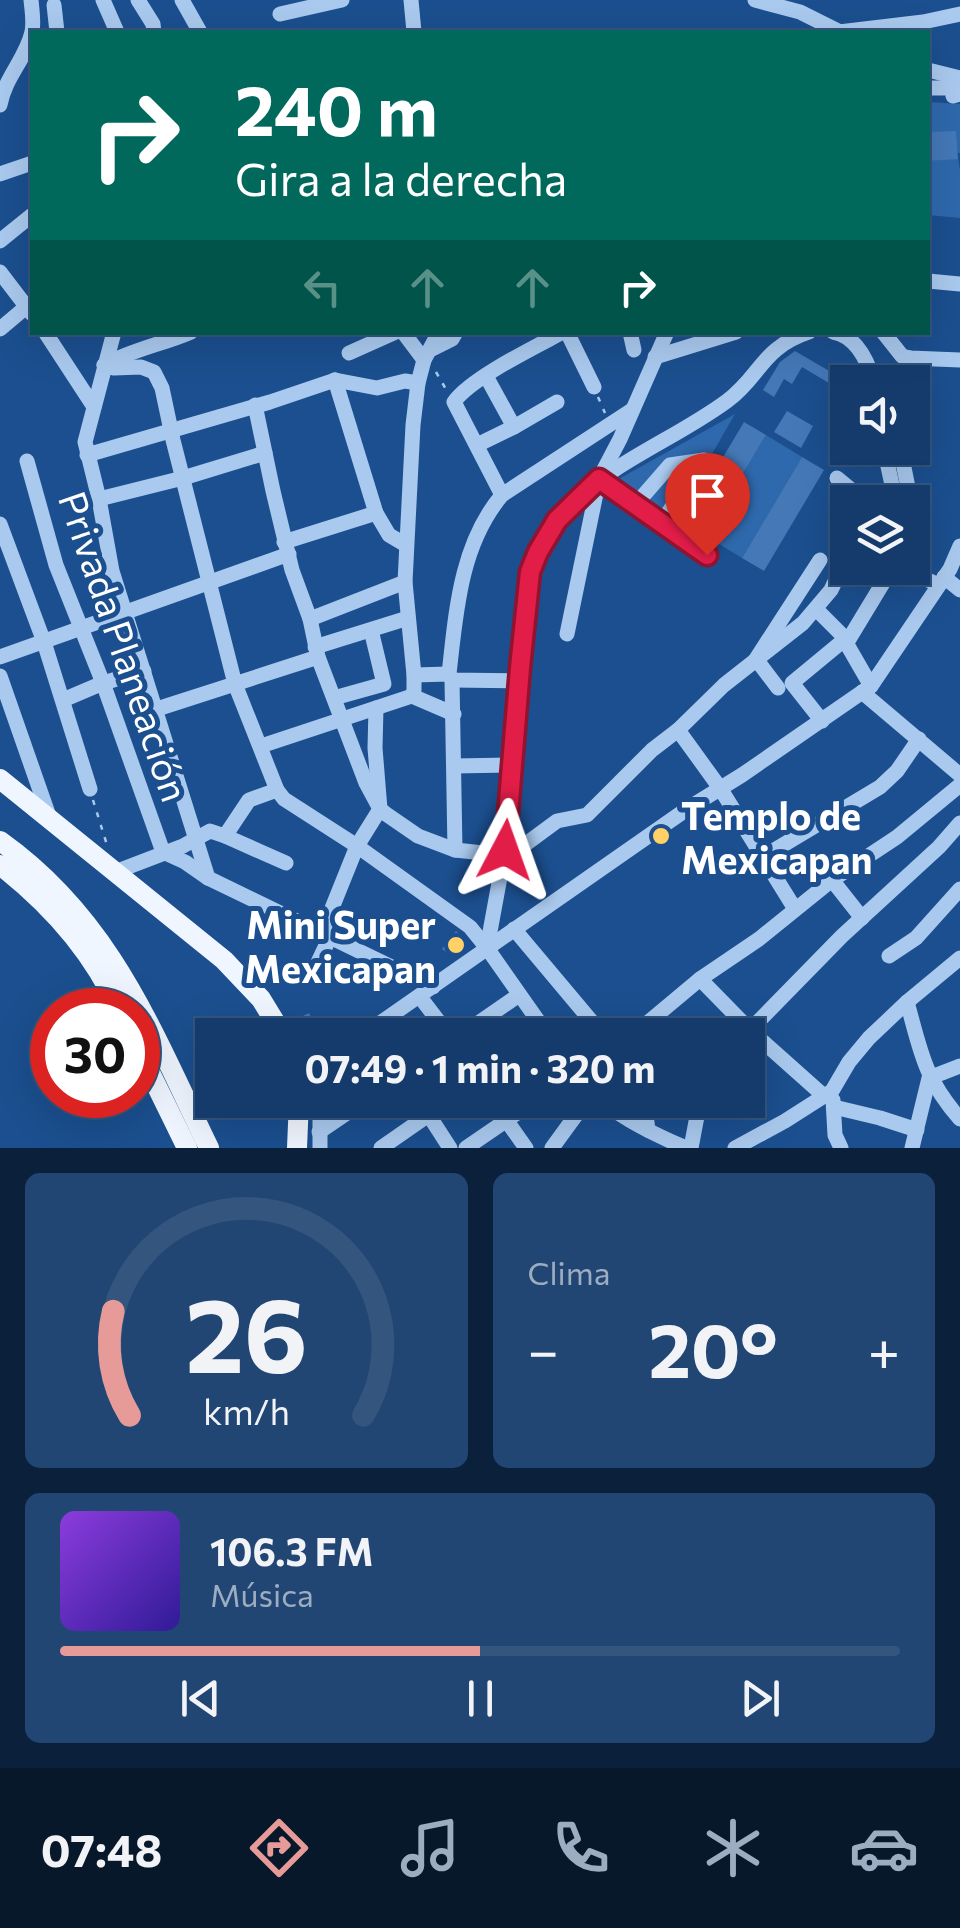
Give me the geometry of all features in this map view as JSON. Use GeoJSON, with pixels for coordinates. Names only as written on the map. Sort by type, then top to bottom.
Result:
{"type":"FeatureCollection","features":[{"type":"Feature","properties":{"kind":"main road"},"geometry":{"type":"LineString","coordinates":[[0,779],[235,971],[273,1018]]}},
{"type":"Feature","properties":{"kind":"main road"},"geometry":{"type":"LineString","coordinates":[[0,841],[44,877],[107,950],[135,996],[209,1148]]}},
{"type":"Feature","properties":{"kind":"main road"},"geometry":{"type":"LineString","coordinates":[[0,865],[62,922],[107,988]]}},
{"type":"Feature","properties":{"kind":"main road"},"geometry":{"type":"LineString","coordinates":[[160,1093],[187,1148]]}},
{"type":"Feature","properties":{"kind":"main road"},"geometry":{"type":"LineString","coordinates":[[297,1148],[298,1118]]}},
{"type":"Feature","properties":{"kind":"street"},"geometry":{"type":"LineString","coordinates":[[31,0],[33,30]]}},
{"type":"Feature","properties":{"kind":"street"},"geometry":{"type":"LineString","coordinates":[[103,0],[117,30]]}},
{"type":"Feature","properties":{"kind":"street"},"geometry":{"type":"LineString","coordinates":[[138,0],[154,30]]}},
{"type":"Feature","properties":{"kind":"street"},"geometry":{"type":"LineString","coordinates":[[182,0],[199,30]]}},
{"type":"Feature","properties":{"kind":"street"},"geometry":{"type":"LineString","coordinates":[[280,14],[342,0]]}},
{"type":"Feature","properties":{"kind":"street"},"geometry":{"type":"LineString","coordinates":[[411,0],[414,30]]}},
{"type":"Feature","properties":{"kind":"street"},"geometry":{"type":"LineString","coordinates":[[755,0],[800,12],[836,30]]}},
{"type":"Feature","properties":{"kind":"street"},"geometry":{"type":"LineString","coordinates":[[54,5],[58,30]]}},
{"type":"Feature","properties":{"kind":"street"},"geometry":{"type":"LineString","coordinates":[[857,30],[960,14]]}},
{"type":"Feature","properties":{"kind":"street"},"geometry":{"type":"LineString","coordinates":[[0,105],[30,37]]}},
{"type":"Feature","properties":{"kind":"street"},"geometry":{"type":"LineString","coordinates":[[930,71],[958,88]]}},
{"type":"Feature","properties":{"kind":"street"},"geometry":{"type":"LineString","coordinates":[[930,88],[958,88]]}},
{"type":"Feature","properties":{"kind":"street"},"geometry":{"type":"LineString","coordinates":[[0,174],[30,165]]}},
{"type":"Feature","properties":{"kind":"street"},"geometry":{"type":"LineString","coordinates":[[0,242],[30,217]]}},
{"type":"Feature","properties":{"kind":"street"},"geometry":{"type":"LineString","coordinates":[[0,272],[30,306]]}},
{"type":"Feature","properties":{"kind":"street"},"geometry":{"type":"LineString","coordinates":[[930,281],[960,284]]}},
{"type":"Feature","properties":{"kind":"street"},"geometry":{"type":"LineString","coordinates":[[0,329],[30,308]]}},
{"type":"Feature","properties":{"kind":"street"},"geometry":{"type":"LineString","coordinates":[[47,335],[94,407]]}},
{"type":"Feature","properties":{"kind":"street"},"geometry":{"type":"LineString","coordinates":[[113,335],[86,442],[87,455],[112,571],[208,878]]}},
{"type":"Feature","properties":{"kind":"street"},"geometry":{"type":"LineString","coordinates":[[104,365],[184,335]]}},
{"type":"Feature","properties":{"kind":"street"},"geometry":{"type":"LineString","coordinates":[[349,354],[392,335]]}},
{"type":"Feature","properties":{"kind":"street"},"geometry":{"type":"LineString","coordinates":[[403,335],[428,355]]}},
{"type":"Feature","properties":{"kind":"street"},"geometry":{"type":"LineString","coordinates":[[412,696],[406,545],[413,425],[418,383],[438,335]]}},
{"type":"Feature","properties":{"kind":"street"},"geometry":{"type":"LineString","coordinates":[[428,355],[454,335]]}},
{"type":"Feature","properties":{"kind":"street"},"geometry":{"type":"LineString","coordinates":[[502,495],[454,402],[460,392],[554,335]]}},
{"type":"Feature","properties":{"kind":"street"},"geometry":{"type":"LineString","coordinates":[[557,335],[594,387]]}},
{"type":"Feature","properties":{"kind":"street"},"geometry":{"type":"LineString","coordinates":[[631,335],[634,350]]}},
{"type":"Feature","properties":{"kind":"street"},"geometry":{"type":"LineString","coordinates":[[568,634],[599,479],[665,335]]}},
{"type":"Feature","properties":{"kind":"street"},"geometry":{"type":"LineString","coordinates":[[654,357],[726,335]]}},
{"type":"Feature","properties":{"kind":"street"},"geometry":{"type":"LineString","coordinates":[[487,948],[505,850],[530,572],[538,552],[557,520],[599,479],[730,399],[775,348],[792,335]]}},
{"type":"Feature","properties":{"kind":"street"},"geometry":{"type":"LineString","coordinates":[[843,335],[860,349],[867,365]]}},
{"type":"Feature","properties":{"kind":"street"},"geometry":{"type":"LineString","coordinates":[[885,335],[902,356],[956,359]]}},
{"type":"Feature","properties":{"kind":"street"},"geometry":{"type":"LineString","coordinates":[[908,365],[910,358]]}},
{"type":"Feature","properties":{"kind":"street"},"geometry":{"type":"LineString","coordinates":[[104,365],[141,366],[154,372],[162,388],[236,684],[277,790],[284,800],[357,846],[470,927],[535,1018]]}},
{"type":"Feature","properties":{"kind":"street"},"geometry":{"type":"LineString","coordinates":[[486,376],[514,427]]}},
{"type":"Feature","properties":{"kind":"street"},"geometry":{"type":"LineString","coordinates":[[87,455],[335,380],[377,388],[405,381],[418,383]]}},
{"type":"Feature","properties":{"kind":"street"},"geometry":{"type":"LineString","coordinates":[[335,380],[376,513],[389,535],[406,545]]}},
{"type":"Feature","properties":{"kind":"street"},"geometry":{"type":"LineString","coordinates":[[477,445],[557,402]]}},
{"type":"Feature","properties":{"kind":"street"},"geometry":{"type":"LineString","coordinates":[[256,405],[286,548],[317,652],[366,783],[380,809],[418,836],[455,850],[492,854],[519,849],[558,821],[587,814],[724,685],[803,623],[833,585]]}},
{"type":"Feature","properties":{"kind":"street"},"geometry":{"type":"LineString","coordinates":[[455,850],[451,677],[454,627],[466,560],[486,516],[502,495],[632,410]]}},
{"type":"Feature","properties":{"kind":"street"},"geometry":{"type":"LineString","coordinates":[[99,499],[265,453]]}},
{"type":"Feature","properties":{"kind":"street"},"geometry":{"type":"LineString","coordinates":[[636,504],[670,465],[704,460],[662,522]]}},
{"type":"Feature","properties":{"kind":"street","name":"Privada Planeación"},"geometry":{"type":"LineString","coordinates":[[27,461],[56,565],[163,852]]}},
{"type":"Feature","properties":{"kind":"street"},"geometry":{"type":"LineString","coordinates":[[837,478],[845,485]]}},
{"type":"Feature","properties":{"kind":"street"},"geometry":{"type":"LineString","coordinates":[[599,479],[707,555]]}},
{"type":"Feature","properties":{"kind":"street"},"geometry":{"type":"LineString","coordinates":[[0,657],[208,582],[376,513]]}},
{"type":"Feature","properties":{"kind":"street"},"geometry":{"type":"LineString","coordinates":[[0,524],[44,642],[90,788]]}},
{"type":"Feature","properties":{"kind":"street"},"geometry":{"type":"LineString","coordinates":[[390,1018],[686,808],[866,689],[942,581],[960,546]]}},
{"type":"Feature","properties":{"kind":"street"},"geometry":{"type":"LineString","coordinates":[[756,659],[820,560]]}},
{"type":"Feature","properties":{"kind":"street"},"geometry":{"type":"LineString","coordinates":[[930,577],[960,590]]}},
{"type":"Feature","properties":{"kind":"street"},"geometry":{"type":"LineString","coordinates":[[310,619],[406,582]]}},
{"type":"Feature","properties":{"kind":"street"},"geometry":{"type":"LineString","coordinates":[[785,685],[845,642],[881,585]]}},
{"type":"Feature","properties":{"kind":"street"},"geometry":{"type":"LineString","coordinates":[[816,609],[842,634],[866,689],[960,775]]}},
{"type":"Feature","properties":{"kind":"street"},"geometry":{"type":"LineString","coordinates":[[157,709],[236,684],[408,618]]}},
{"type":"Feature","properties":{"kind":"street"},"geometry":{"type":"LineString","coordinates":[[334,698],[384,684],[371,630]]}},
{"type":"Feature","properties":{"kind":"street"},"geometry":{"type":"LineString","coordinates":[[756,659],[822,720]]}},
{"type":"Feature","properties":{"kind":"street"},"geometry":{"type":"LineString","coordinates":[[62,700],[144,670]]}},
{"type":"Feature","properties":{"kind":"street"},"geometry":{"type":"LineString","coordinates":[[414,675],[518,681]]}},
{"type":"Feature","properties":{"kind":"street"},"geometry":{"type":"LineString","coordinates":[[0,676],[50,819]]}},
{"type":"Feature","properties":{"kind":"street"},"geometry":{"type":"LineString","coordinates":[[261,746],[412,696],[454,714]]}},
{"type":"Feature","properties":{"kind":"street"},"geometry":{"type":"LineString","coordinates":[[311,977],[357,846],[380,809],[376,708]]}},
{"type":"Feature","properties":{"kind":"street"},"geometry":{"type":"LineString","coordinates":[[678,730],[720,788],[795,909]]}},
{"type":"Feature","properties":{"kind":"street"},"geometry":{"type":"LineString","coordinates":[[763,857],[880,787],[897,771],[918,740]]}},
{"type":"Feature","properties":{"kind":"street"},"geometry":{"type":"LineString","coordinates":[[454,766],[512,765]]}},
{"type":"Feature","properties":{"kind":"street"},"geometry":{"type":"LineString","coordinates":[[654,1018],[700,979],[759,939],[960,786]]}},
{"type":"Feature","properties":{"kind":"street"},"geometry":{"type":"LineString","coordinates":[[225,836],[248,800],[277,790]]}},
{"type":"Feature","properties":{"kind":"street"},"geometry":{"type":"LineString","coordinates":[[762,1018],[960,823]]}},
{"type":"Feature","properties":{"kind":"street"},"geometry":{"type":"LineString","coordinates":[[115,872],[210,831],[286,862]]}},
{"type":"Feature","properties":{"kind":"street"},"geometry":{"type":"LineString","coordinates":[[163,852],[326,935],[426,992],[439,1018]]}},
{"type":"Feature","properties":{"kind":"street"},"geometry":{"type":"LineString","coordinates":[[832,880],[862,918]]}},
{"type":"Feature","properties":{"kind":"street"},"geometry":{"type":"LineString","coordinates":[[889,956],[916,938],[960,889]]}},
{"type":"Feature","properties":{"kind":"street"},"geometry":{"type":"LineString","coordinates":[[514,929],[590,1018]]}},
{"type":"Feature","properties":{"kind":"street"},"geometry":{"type":"LineString","coordinates":[[734,1148],[830,1098],[849,1062],[869,1038],[960,958]]}},
{"type":"Feature","properties":{"kind":"street"},"geometry":{"type":"LineString","coordinates":[[700,979],[738,1018]]}},
{"type":"Feature","properties":{"kind":"street"},"geometry":{"type":"LineString","coordinates":[[485,1018],[519,994]]}},
{"type":"Feature","properties":{"kind":"street"},"geometry":{"type":"LineString","coordinates":[[907,1002],[930,1078],[960,1119]]}},
{"type":"Feature","properties":{"kind":"street"},"geometry":{"type":"LineString","coordinates":[[765,1043],[830,1098],[916,1130]]}},
{"type":"Feature","properties":{"kind":"street"},"geometry":{"type":"LineString","coordinates":[[930,1078],[960,1066]]}},
{"type":"Feature","properties":{"kind":"street"},"geometry":{"type":"LineString","coordinates":[[912,1148],[930,1078]]}},
{"type":"Feature","properties":{"kind":"street"},"geometry":{"type":"LineString","coordinates":[[830,1098],[835,1135],[841,1148]]}},
{"type":"Feature","properties":{"kind":"street"},"geometry":{"type":"LineString","coordinates":[[320,1140],[345,1118]]}},
{"type":"Feature","properties":{"kind":"street"},"geometry":{"type":"LineString","coordinates":[[381,1148],[412,1118]]}},
{"type":"Feature","properties":{"kind":"street"},"geometry":{"type":"LineString","coordinates":[[430,1118],[450,1148]]}},
{"type":"Feature","properties":{"kind":"street"},"geometry":{"type":"LineString","coordinates":[[503,1118],[522,1147]]}},
{"type":"Feature","properties":{"kind":"street"},"geometry":{"type":"LineString","coordinates":[[466,1148],[509,1118]]}},
{"type":"Feature","properties":{"kind":"street"},"geometry":{"type":"LineString","coordinates":[[552,1148],[573,1118]]}},
{"type":"Feature","properties":{"kind":"street"},"geometry":{"type":"LineString","coordinates":[[626,1118],[689,1148],[696,1118]]}},
{"type":"Feature","properties":{"kind":"street"},"geometry":{"type":"LineString","coordinates":[[646,1118],[648,1130]]}},
{"type":"Feature","properties":{"kind":"street"},"geometry":{"type":"LineString","coordinates":[[568,1148],[570,1122]]}},
{"type":"Feature","properties":{"kind":"path"},"geometry":{"type":"LineString","coordinates":[[428,355],[454,402]]}},
{"type":"Feature","properties":{"kind":"path"},"geometry":{"type":"LineString","coordinates":[[594,387],[609,424]]}},
{"type":"Feature","properties":{"kind":"path"},"geometry":{"type":"LineString","coordinates":[[90,788],[115,872]]}},
{"type":"Feature","properties":{"kind":"shaded area"},"geometry":{"type":"Polygon","coordinates":[[[930,102],[960,104],[960,153],[955,132],[930,132],[930,102]]]}},
{"type":"Feature","properties":{"kind":"shaded area"},"geometry":{"type":"Polygon","coordinates":[[[958,158],[960,218],[930,215],[930,161],[958,158]]]}},
{"type":"Feature","properties":{"kind":"shaded area"},"geometry":{"type":"Polygon","coordinates":[[[735,414],[675,518],[617,480],[735,414]]]}},
{"type":"Feature","properties":{"kind":"shaded area"},"geometry":{"type":"Polygon","coordinates":[[[766,435],[802,457],[742,558],[706,536],[766,435]]]}},
{"type":"Feature","properties":{"kind":"building"},"geometry":{"type":"Polygon","coordinates":[[[956,131],[958,159],[930,161],[930,132],[956,131]]]}},
{"type":"Feature","properties":{"kind":"building"},"geometry":{"type":"Polygon","coordinates":[[[795,351],[830,371],[830,384],[802,367],[792,384],[784,379],[774,397],[763,390],[780,362],[795,351]]]}},
{"type":"Feature","properties":{"kind":"building"},"geometry":{"type":"Polygon","coordinates":[[[787,411],[813,426],[801,448],[774,432],[787,411]]]}},
{"type":"Feature","properties":{"kind":"building"},"geometry":{"type":"Polygon","coordinates":[[[744,422],[766,435],[706,536],[684,523],[744,422]]]}},
{"type":"Feature","properties":{"kind":"building"},"geometry":{"type":"Polygon","coordinates":[[[802,457],[824,470],[764,571],[742,558],[802,457]]]}},
{"type":"Feature","properties":{"kind":"building","name":"Mini Super Mexicapan"},"geometry":{"type":"Polygon","coordinates":[[[456,931],[468,943],[451,955],[442,949],[456,931]]]}},
{"type":"Feature","properties":{"kind":"place","name":"Templo de Mexicapan"},"geometry":{"type":"Point","coordinates":[661,836]}},
{"type":"Feature","properties":{"kind":"place","name":"Mini Super Mexicapan"},"geometry":{"type":"Point","coordinates":[456,945]}},
{"type":"Feature","properties":{"kind":"route"},"geometry":{"type":"LineString","coordinates":[[505,850],[530,572],[557,520],[599,479],[707,555]]}}]}
